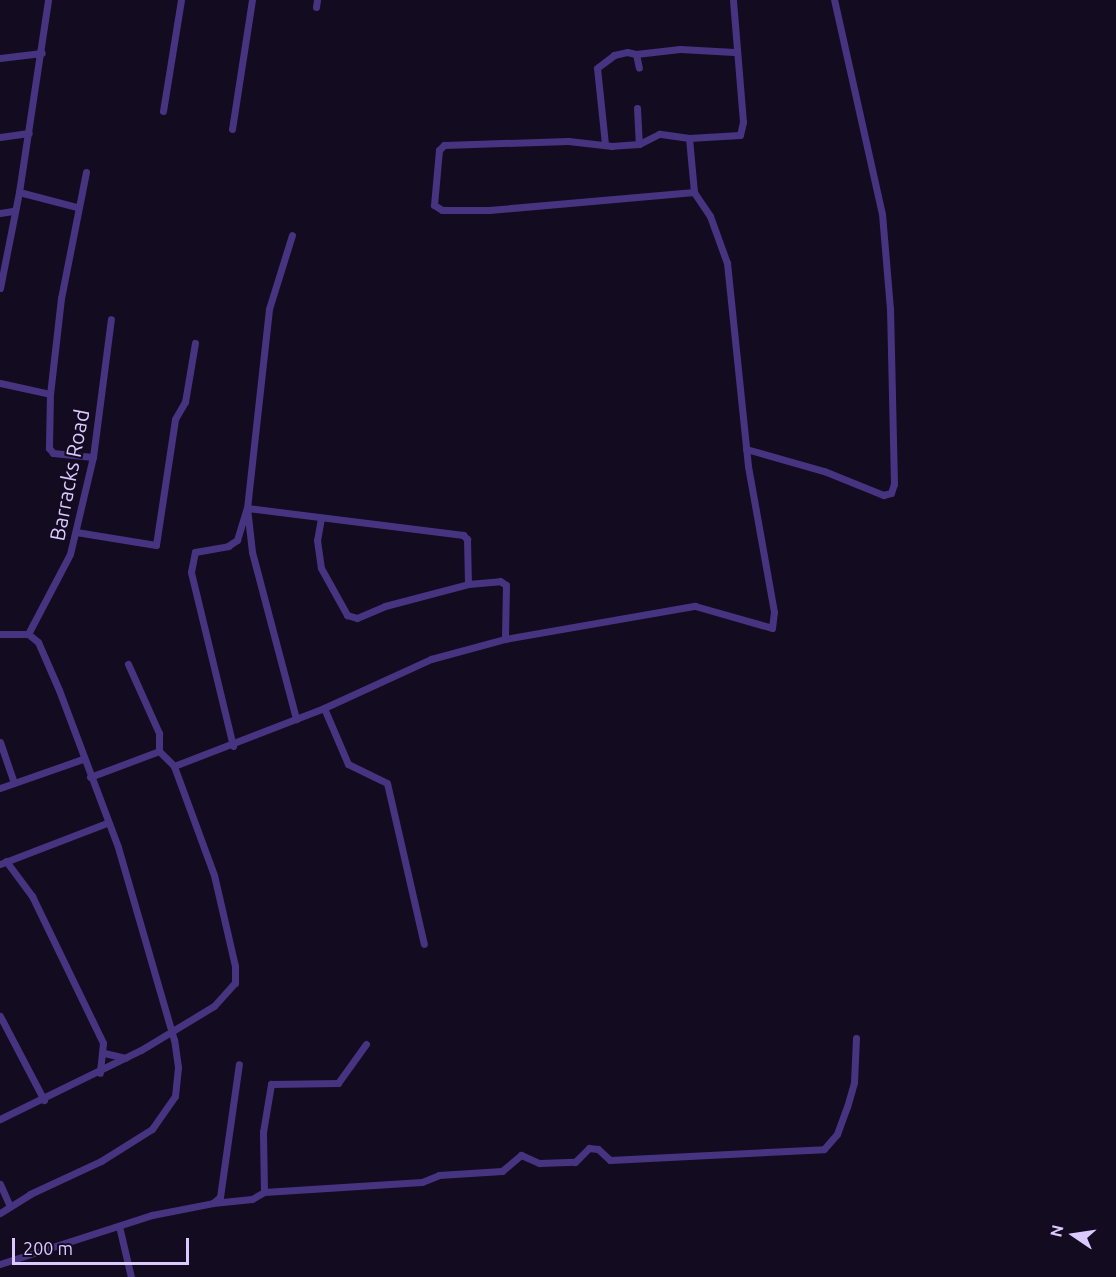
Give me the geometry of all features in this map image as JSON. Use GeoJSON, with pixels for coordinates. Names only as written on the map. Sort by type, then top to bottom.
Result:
{"type":"FeatureCollection","features":[{"type":"Feature","properties":{"kind":"street"},"geometry":{"type":"LineString","coordinates":[[0,288],[13,211],[19,192],[42,53],[48,0]]}},
{"type":"Feature","properties":{"kind":"street"},"geometry":{"type":"LineString","coordinates":[[163,111],[181,0]]}},
{"type":"Feature","properties":{"kind":"street"},"geometry":{"type":"LineString","coordinates":[[231,129],[252,0]]}},
{"type":"Feature","properties":{"kind":"street"},"geometry":{"type":"LineString","coordinates":[[694,192],[489,210],[442,210],[434,205],[441,146],[486,146],[499,142],[639,144],[659,134],[679,140],[740,135],[743,122],[734,52],[732,0]]}},
{"type":"Feature","properties":{"kind":"street"},"geometry":{"type":"LineString","coordinates":[[746,449],[824,471],[883,495],[891,493],[894,484],[890,309],[882,214],[834,0]]}},
{"type":"Feature","properties":{"kind":"street"},"geometry":{"type":"LineString","coordinates":[[605,144],[597,68],[614,56],[680,49],[734,52]]}},
{"type":"Feature","properties":{"kind":"street"},"geometry":{"type":"LineString","coordinates":[[0,58],[42,53]]}},
{"type":"Feature","properties":{"kind":"street"},"geometry":{"type":"LineString","coordinates":[[636,54],[639,68]]}},
{"type":"Feature","properties":{"kind":"street"},"geometry":{"type":"LineString","coordinates":[[637,108],[639,144]]}},
{"type":"Feature","properties":{"kind":"street"},"geometry":{"type":"LineString","coordinates":[[0,137],[28,133]]}},
{"type":"Feature","properties":{"kind":"street"},"geometry":{"type":"LineString","coordinates":[[174,766],[233,746],[324,708],[431,659],[506,639],[695,606],[772,628],[774,612],[746,449],[727,263],[710,216],[694,192],[689,138]]}},
{"type":"Feature","properties":{"kind":"street"},"geometry":{"type":"LineString","coordinates":[[86,172],[77,207],[50,394],[49,448],[53,453],[93,457]]}},
{"type":"Feature","properties":{"kind":"street"},"geometry":{"type":"LineString","coordinates":[[19,192],[77,207]]}},
{"type":"Feature","properties":{"kind":"street"},"geometry":{"type":"LineString","coordinates":[[0,213],[13,211]]}},
{"type":"Feature","properties":{"kind":"street"},"geometry":{"type":"LineString","coordinates":[[233,746],[191,572],[195,552],[228,546],[237,540],[247,508],[269,309],[291,235]]}},
{"type":"Feature","properties":{"kind":"street","name":"Barracks Road"},"geometry":{"type":"LineString","coordinates":[[28,634],[70,554],[76,532],[93,457],[111,319]]}},
{"type":"Feature","properties":{"kind":"street"},"geometry":{"type":"LineString","coordinates":[[76,532],[156,545],[175,418],[185,402],[195,343]]}},
{"type":"Feature","properties":{"kind":"street"},"geometry":{"type":"LineString","coordinates":[[0,383],[50,394]]}},
{"type":"Feature","properties":{"kind":"street"},"geometry":{"type":"LineString","coordinates":[[247,508],[463,535],[467,539],[468,584]]}},
{"type":"Feature","properties":{"kind":"street"},"geometry":{"type":"LineString","coordinates":[[247,508],[254,563],[296,719]]}},
{"type":"Feature","properties":{"kind":"street"},"geometry":{"type":"LineString","coordinates":[[321,518],[317,540],[321,568],[347,615],[357,618],[385,606],[468,584],[500,581],[506,585],[506,639]]}},
{"type":"Feature","properties":{"kind":"street"},"geometry":{"type":"LineString","coordinates":[[0,634],[28,634],[38,642],[46,659],[107,823],[171,1032],[178,1067],[175,1096],[152,1129],[102,1161],[0,1213]]}},
{"type":"Feature","properties":{"kind":"street"},"geometry":{"type":"LineString","coordinates":[[0,1119],[100,1073],[214,1006],[232,989],[236,975],[214,875],[174,766],[159,751],[159,733],[128,664]]}},
{"type":"Feature","properties":{"kind":"street"},"geometry":{"type":"LineString","coordinates":[[324,708],[348,764],[387,783],[424,944]]}},
{"type":"Feature","properties":{"kind":"street"},"geometry":{"type":"LineString","coordinates":[[0,742],[14,783]]}},
{"type":"Feature","properties":{"kind":"street"},"geometry":{"type":"LineString","coordinates":[[90,777],[159,751]]}},
{"type":"Feature","properties":{"kind":"street"},"geometry":{"type":"LineString","coordinates":[[0,788],[83,759]]}},
{"type":"Feature","properties":{"kind":"street"},"geometry":{"type":"LineString","coordinates":[[100,1073],[104,1053],[56,942],[19,875],[3,863],[53,841],[80,837],[107,823]]}},
{"type":"Feature","properties":{"kind":"street"},"geometry":{"type":"LineString","coordinates":[[0,1016],[44,1100]]}},
{"type":"Feature","properties":{"kind":"street"},"geometry":{"type":"LineString","coordinates":[[0,1264],[119,1226],[213,1203],[252,1199],[264,1192],[422,1182],[439,1175],[502,1171],[521,1155],[539,1163],[575,1162],[589,1148],[598,1149],[610,1160],[824,1149],[837,1134],[849,1099],[856,1038]]}},
{"type":"Feature","properties":{"kind":"street"},"geometry":{"type":"LineString","coordinates":[[264,1192],[263,1132],[271,1084],[338,1083],[366,1044]]}},
{"type":"Feature","properties":{"kind":"street"},"geometry":{"type":"LineString","coordinates":[[104,1053],[128,1058]]}},
{"type":"Feature","properties":{"kind":"street"},"geometry":{"type":"LineString","coordinates":[[213,1203],[220,1197],[239,1064]]}},
{"type":"Feature","properties":{"kind":"street"},"geometry":{"type":"LineString","coordinates":[[0,1184],[10,1206]]}},
{"type":"Feature","properties":{"kind":"street"},"geometry":{"type":"LineString","coordinates":[[119,1226],[130,1277]]}}]}
